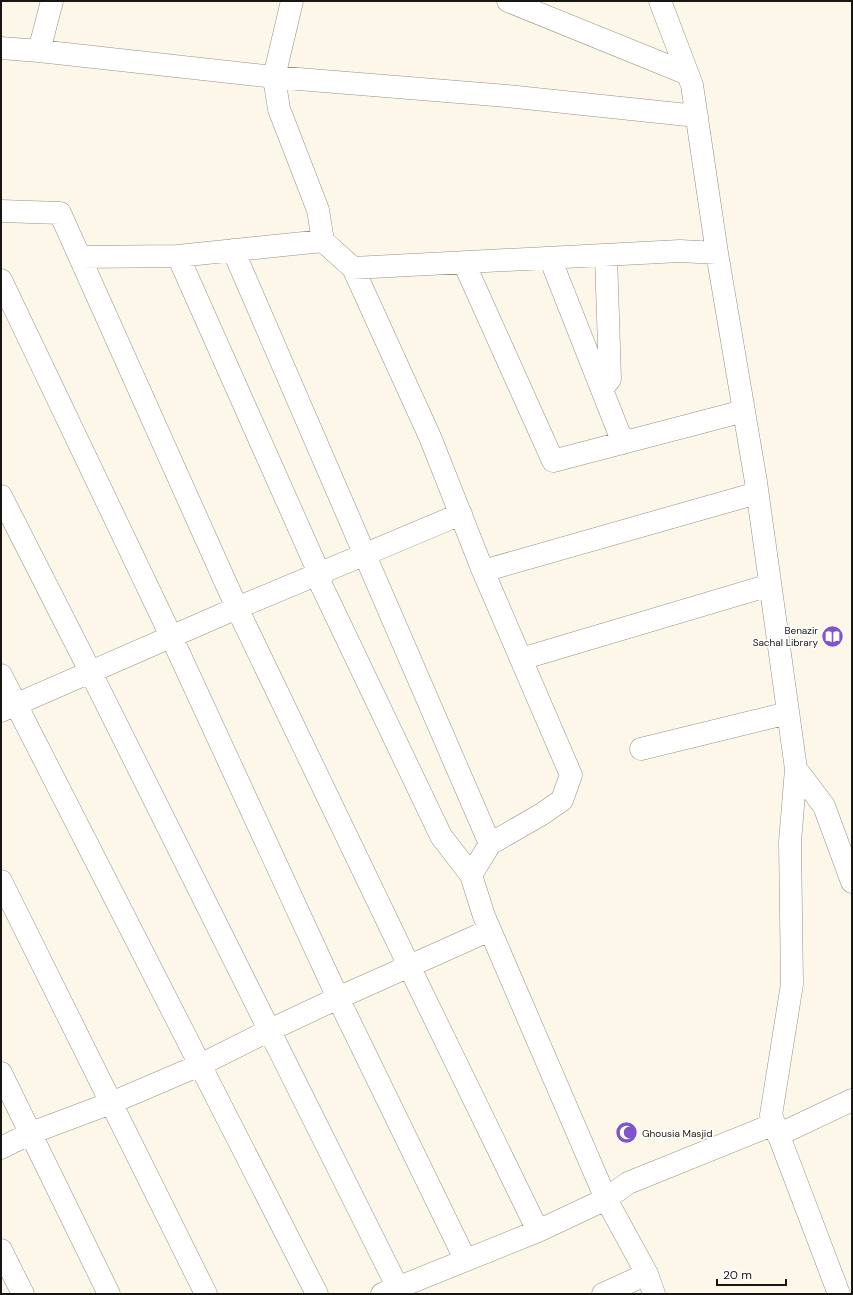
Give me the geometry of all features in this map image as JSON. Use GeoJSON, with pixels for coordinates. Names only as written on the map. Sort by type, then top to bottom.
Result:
{"type":"FeatureCollection","features":[{"type":"Feature","properties":{"kind":"street"},"geometry":{"type":"LineString","coordinates":[[39,51],[52,1]]}},
{"type":"Feature","properties":{"kind":"street"},"geometry":{"type":"LineString","coordinates":[[292,1],[274,78],[279,108],[318,210],[323,240],[353,268],[430,437],[483,571],[571,774],[562,800],[542,814],[490,844],[471,875]]}},
{"type":"Feature","properties":{"kind":"street"},"geometry":{"type":"LineString","coordinates":[[508,1],[688,74]]}},
{"type":"Feature","properties":{"kind":"street"},"geometry":{"type":"LineString","coordinates":[[660,1],[692,85],[717,253],[758,493],[796,769],[790,842],[792,984],[771,1115],[839,1294]]}},
{"type":"Feature","properties":{"kind":"street"},"geometry":{"type":"LineString","coordinates":[[1,48],[274,78],[507,96],[697,116]]}},
{"type":"Feature","properties":{"kind":"street"},"geometry":{"type":"LineString","coordinates":[[1,211],[60,213],[237,608],[538,1231]]}},
{"type":"Feature","properties":{"kind":"street"},"geometry":{"type":"LineString","coordinates":[[80,257],[178,256],[323,240]]}},
{"type":"Feature","properties":{"kind":"street"},"geometry":{"type":"LineString","coordinates":[[233,250],[490,844]]}},
{"type":"Feature","properties":{"kind":"street"},"geometry":{"type":"LineString","coordinates":[[353,268],[680,251],[717,253]]}},
{"type":"Feature","properties":{"kind":"street"},"geometry":{"type":"LineString","coordinates":[[602,389],[610,379],[606,255]]}},
{"type":"Feature","properties":{"kind":"street"},"geometry":{"type":"LineString","coordinates":[[178,256],[317,574],[442,836],[471,875],[484,916],[606,1199],[647,1274],[654,1294]]}},
{"type":"Feature","properties":{"kind":"street"},"geometry":{"type":"LineString","coordinates":[[550,258],[623,443]]}},
{"type":"Feature","properties":{"kind":"street"},"geometry":{"type":"LineString","coordinates":[[464,263],[553,461],[744,411]]}},
{"type":"Feature","properties":{"kind":"street"},"geometry":{"type":"LineString","coordinates":[[1,280],[171,636],[338,998],[465,1259]]}},
{"type":"Feature","properties":{"kind":"street"},"geometry":{"type":"LineString","coordinates":[[483,571],[758,493]]}},
{"type":"Feature","properties":{"kind":"street"},"geometry":{"type":"LineString","coordinates":[[1,496],[270,1030],[390,1291],[465,1259],[538,1231],[606,1199],[628,1182],[776,1130],[852,1100]]}},
{"type":"Feature","properties":{"kind":"street"},"geometry":{"type":"LineString","coordinates":[[9,708],[171,636],[461,514]]}},
{"type":"Feature","properties":{"kind":"street"},"geometry":{"type":"LineString","coordinates":[[521,659],[770,585]]}},
{"type":"Feature","properties":{"kind":"street"},"geometry":{"type":"LineString","coordinates":[[1,675],[9,708],[200,1065],[317,1294]]}},
{"type":"Feature","properties":{"kind":"street"},"geometry":{"type":"LineString","coordinates":[[641,749],[788,713]]}},
{"type":"Feature","properties":{"kind":"street"},"geometry":{"type":"LineString","coordinates":[[796,769],[824,806],[852,882]]}},
{"type":"Feature","properties":{"kind":"street"},"geometry":{"type":"LineString","coordinates":[[1,882],[206,1294]]}},
{"type":"Feature","properties":{"kind":"street"},"geometry":{"type":"LineString","coordinates":[[1,1148],[31,1133],[111,1103],[200,1065],[338,998],[490,930]]}},
{"type":"Feature","properties":{"kind":"street"},"geometry":{"type":"LineString","coordinates":[[1,1073],[109,1294]]}},
{"type":"Feature","properties":{"kind":"street"},"geometry":{"type":"LineString","coordinates":[[1,1250],[23,1294]]}},
{"type":"Feature","properties":{"kind":"street"},"geometry":{"type":"LineString","coordinates":[[603,1294],[647,1274]]}},
{"type":"Feature","properties":{"kind":"place","name":"Benazir Sachal Library"},"geometry":{"type":"Point","coordinates":[833,636]}},
{"type":"Feature","properties":{"kind":"place","name":"Ghousia Masjid"},"geometry":{"type":"Point","coordinates":[626,1133]}}]}
